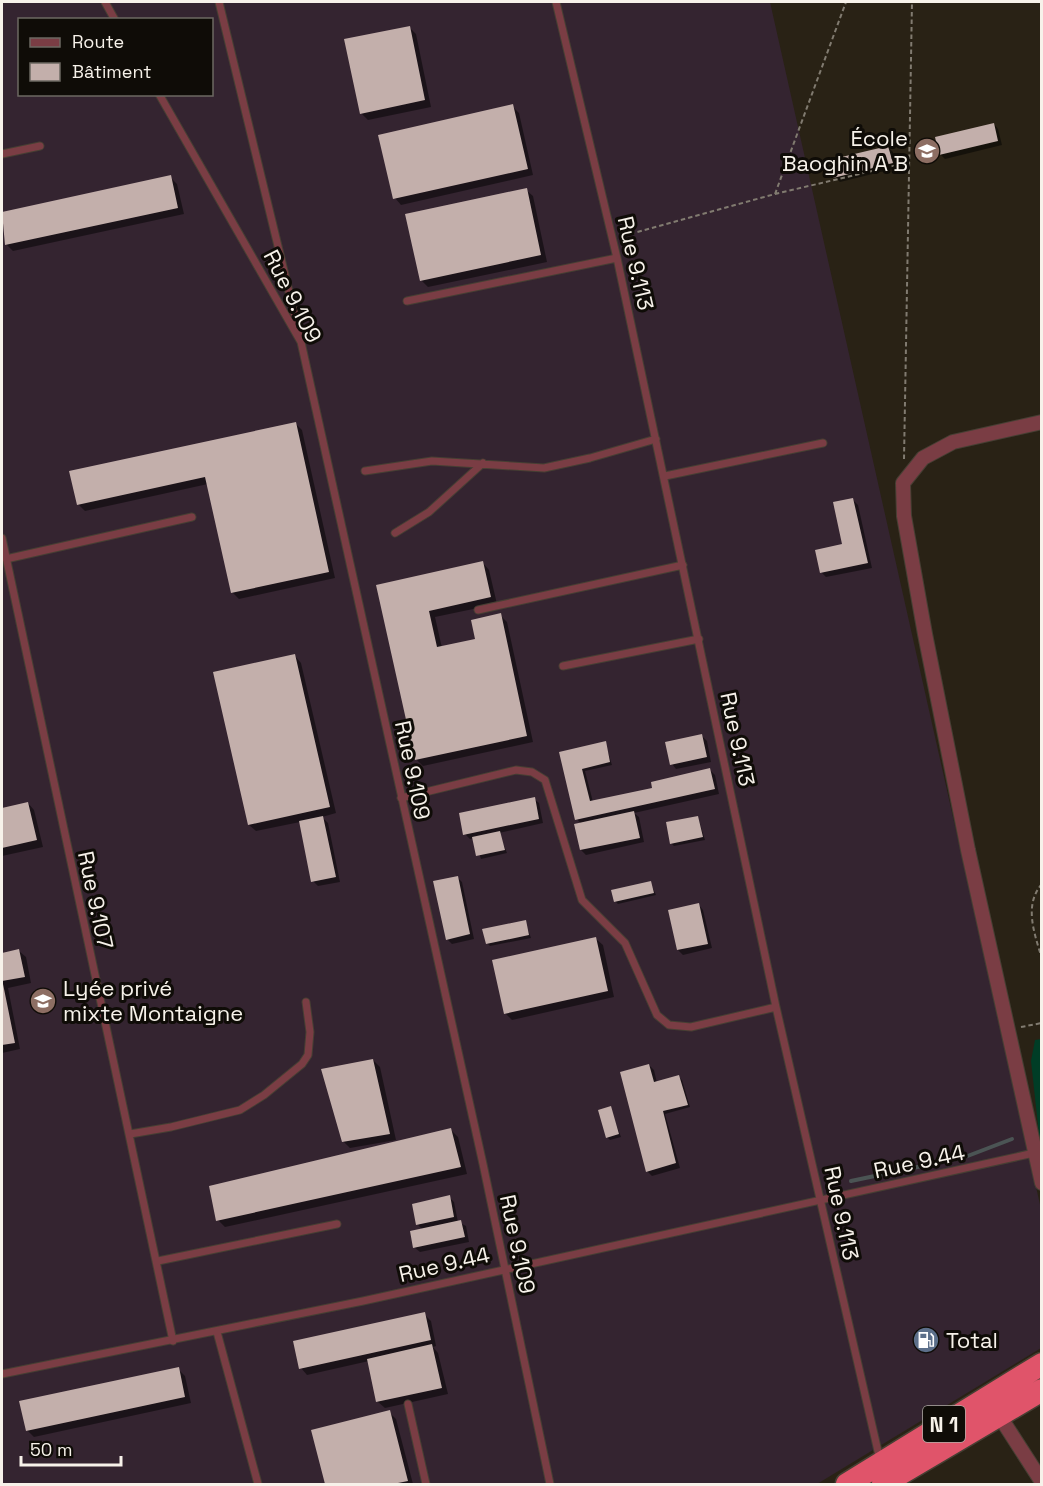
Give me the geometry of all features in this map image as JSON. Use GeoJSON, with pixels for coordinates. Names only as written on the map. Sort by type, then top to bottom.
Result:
{"type":"FeatureCollection","features":[{"type":"Feature","properties":{"kind":"highway","name":"N 1"},"geometry":{"type":"LineString","coordinates":[[847,1485],[883,1479],[993,1406],[1041,1364]]}},
{"type":"Feature","properties":{"kind":"highway","name":"N 1"},"geometry":{"type":"LineString","coordinates":[[993,1406],[1041,1390]]}},
{"type":"Feature","properties":{"kind":"street"},"geometry":{"type":"LineString","coordinates":[[1041,422],[953,442],[922,458],[903,483],[904,516],[925,634],[968,850],[1041,1183]]}},
{"type":"Feature","properties":{"kind":"street"},"geometry":{"type":"LineString","coordinates":[[993,1406],[1041,1482]]}},
{"type":"Feature","properties":{"kind":"lane"},"geometry":{"type":"LineString","coordinates":[[105,2],[114,18]]}},
{"type":"Feature","properties":{"kind":"lane"},"geometry":{"type":"LineString","coordinates":[[219,2],[301,342]]}},
{"type":"Feature","properties":{"kind":"lane","name":"Rue 9.113"},"geometry":{"type":"LineString","coordinates":[[556,2],[617,258],[776,1007],[822,1200],[883,1479]]}},
{"type":"Feature","properties":{"kind":"lane","name":"Rue 9.109"},"geometry":{"type":"LineString","coordinates":[[160,96],[301,342],[505,1269],[550,1485]]}},
{"type":"Feature","properties":{"kind":"lane"},"geometry":{"type":"LineString","coordinates":[[2,154],[40,146]]}},
{"type":"Feature","properties":{"kind":"lane"},"geometry":{"type":"LineString","coordinates":[[407,301],[617,258]]}},
{"type":"Feature","properties":{"kind":"lane"},"geometry":{"type":"LineString","coordinates":[[365,471],[432,461],[544,468],[590,458],[656,439]]}},
{"type":"Feature","properties":{"kind":"lane"},"geometry":{"type":"LineString","coordinates":[[665,476],[823,443]]}},
{"type":"Feature","properties":{"kind":"lane"},"geometry":{"type":"LineString","coordinates":[[395,533],[429,512],[483,463]]}},
{"type":"Feature","properties":{"kind":"lane"},"geometry":{"type":"LineString","coordinates":[[6,559],[192,518]]}},
{"type":"Feature","properties":{"kind":"lane","name":"Rue 9.107"},"geometry":{"type":"LineString","coordinates":[[2,538],[158,1261],[173,1341]]}},
{"type":"Feature","properties":{"kind":"lane"},"geometry":{"type":"LineString","coordinates":[[478,610],[683,565]]}},
{"type":"Feature","properties":{"kind":"lane"},"geometry":{"type":"LineString","coordinates":[[563,666],[699,639]]}},
{"type":"Feature","properties":{"kind":"lane"},"geometry":{"type":"LineString","coordinates":[[401,798],[516,770],[532,772],[545,780],[582,900],[625,943],[657,1016],[669,1025],[691,1027],[776,1007]]}},
{"type":"Feature","properties":{"kind":"lane"},"geometry":{"type":"LineString","coordinates":[[130,1134],[171,1127],[240,1110],[264,1095],[302,1064],[308,1055],[310,1032],[306,1002]]}},
{"type":"Feature","properties":{"kind":"lane","name":"Rue 9.44"},"geometry":{"type":"LineString","coordinates":[[2,1374],[217,1332],[1035,1153]]}},
{"type":"Feature","properties":{"kind":"lane"},"geometry":{"type":"LineString","coordinates":[[158,1261],[337,1224]]}},
{"type":"Feature","properties":{"kind":"lane"},"geometry":{"type":"LineString","coordinates":[[217,1332],[258,1485]]}},
{"type":"Feature","properties":{"kind":"lane"},"geometry":{"type":"LineString","coordinates":[[408,1404],[426,1485]]}},
{"type":"Feature","properties":{"kind":"path"},"geometry":{"type":"LineString","coordinates":[[775,194],[846,2]]}},
{"type":"Feature","properties":{"kind":"path"},"geometry":{"type":"LineString","coordinates":[[903,483],[912,2]]}},
{"type":"Feature","properties":{"kind":"path"},"geometry":{"type":"LineString","coordinates":[[611,239],[775,194],[910,162]]}},
{"type":"Feature","properties":{"kind":"path"},"geometry":{"type":"LineString","coordinates":[[1041,884],[1031,902],[1032,921],[1041,959]]}},
{"type":"Feature","properties":{"kind":"path"},"geometry":{"type":"LineString","coordinates":[[1009,1029],[1041,1023]]}},
{"type":"Feature","properties":{"kind":"shaded area"},"geometry":{"type":"Polygon","coordinates":[[[2,2],[770,2],[1041,1209],[1041,1348],[817,1484],[2,1484],[2,2]]]}},
{"type":"Feature","properties":{"kind":"green space"},"geometry":{"type":"Polygon","coordinates":[[[1041,1039],[1041,1153],[1031,1061],[1035,1040],[1041,1039]]]}},
{"type":"Feature","properties":{"kind":"building"},"geometry":{"type":"Polygon","coordinates":[[[410,26],[425,100],[360,114],[344,39],[410,26]]]}},
{"type":"Feature","properties":{"kind":"building"},"geometry":{"type":"Polygon","coordinates":[[[513,104],[528,169],[393,199],[378,135],[513,104]]]}},
{"type":"Feature","properties":{"kind":"building"},"geometry":{"type":"Polygon","coordinates":[[[994,123],[998,141],[939,155],[935,137],[994,123]]]}},
{"type":"Feature","properties":{"kind":"building"},"geometry":{"type":"Polygon","coordinates":[[[888,146],[893,163],[833,178],[829,160],[888,146]]]}},
{"type":"Feature","properties":{"kind":"building"},"geometry":{"type":"Polygon","coordinates":[[[171,175],[178,208],[5,245],[2,212],[171,175]]]}},
{"type":"Feature","properties":{"kind":"building"},"geometry":{"type":"Polygon","coordinates":[[[527,188],[541,255],[420,281],[405,214],[527,188]]]}},
{"type":"Feature","properties":{"kind":"building"},"geometry":{"type":"Polygon","coordinates":[[[296,422],[329,572],[231,593],[205,477],[77,505],[69,471],[296,422]]]}},
{"type":"Feature","properties":{"kind":"building"},"geometry":{"type":"Polygon","coordinates":[[[853,498],[868,563],[820,573],[815,550],[842,544],[833,502],[853,498]]]}},
{"type":"Feature","properties":{"kind":"building"},"geometry":{"type":"Polygon","coordinates":[[[483,561],[491,597],[429,611],[437,647],[475,639],[471,620],[501,613],[527,736],[415,760],[376,585],[483,561]]]}},
{"type":"Feature","properties":{"kind":"building"},"geometry":{"type":"Polygon","coordinates":[[[295,654],[330,807],[248,825],[213,672],[295,654]]]}},
{"type":"Feature","properties":{"kind":"building"},"geometry":{"type":"Polygon","coordinates":[[[702,734],[707,757],[670,765],[665,742],[702,734]]]}},
{"type":"Feature","properties":{"kind":"building"},"geometry":{"type":"Polygon","coordinates":[[[606,741],[610,762],[582,769],[590,801],[652,788],[651,782],[710,768],[715,789],[575,820],[559,752],[606,741]]]}},
{"type":"Feature","properties":{"kind":"building"},"geometry":{"type":"Polygon","coordinates":[[[535,797],[539,819],[463,835],[459,813],[535,797]]]}},
{"type":"Feature","properties":{"kind":"building"},"geometry":{"type":"Polygon","coordinates":[[[28,802],[37,840],[2,848],[2,808],[28,802]]]}},
{"type":"Feature","properties":{"kind":"building"},"geometry":{"type":"Polygon","coordinates":[[[634,811],[640,838],[580,850],[574,824],[634,811]]]}},
{"type":"Feature","properties":{"kind":"building"},"geometry":{"type":"Polygon","coordinates":[[[323,816],[336,877],[311,882],[299,821],[323,816]]]}},
{"type":"Feature","properties":{"kind":"building"},"geometry":{"type":"Polygon","coordinates":[[[698,816],[703,837],[670,844],[666,822],[698,816]]]}},
{"type":"Feature","properties":{"kind":"building"},"geometry":{"type":"Polygon","coordinates":[[[500,831],[505,850],[476,856],[472,837],[500,831]]]}},
{"type":"Feature","properties":{"kind":"building"},"geometry":{"type":"Polygon","coordinates":[[[458,876],[470,934],[446,940],[433,881],[458,876]]]}},
{"type":"Feature","properties":{"kind":"building"},"geometry":{"type":"Polygon","coordinates":[[[651,881],[654,893],[614,902],[611,890],[651,881]]]}},
{"type":"Feature","properties":{"kind":"building"},"geometry":{"type":"Polygon","coordinates":[[[699,903],[708,944],[677,950],[668,910],[699,903]]]}},
{"type":"Feature","properties":{"kind":"building"},"geometry":{"type":"Polygon","coordinates":[[[526,920],[529,935],[486,944],[482,929],[526,920]]]}},
{"type":"Feature","properties":{"kind":"building"},"geometry":{"type":"Polygon","coordinates":[[[596,937],[608,991],[504,1014],[492,960],[596,937]]]}},
{"type":"Feature","properties":{"kind":"building"},"geometry":{"type":"Polygon","coordinates":[[[19,949],[25,977],[2,981],[2,953],[19,949]]]}},
{"type":"Feature","properties":{"kind":"building"},"geometry":{"type":"Polygon","coordinates":[[[2,984],[15,1043],[2,1045],[2,984]]]}},
{"type":"Feature","properties":{"kind":"building"},"geometry":{"type":"Polygon","coordinates":[[[373,1059],[390,1134],[342,1142],[321,1069],[373,1059]]]}},
{"type":"Feature","properties":{"kind":"building"},"geometry":{"type":"Polygon","coordinates":[[[649,1064],[654,1082],[679,1075],[688,1105],[663,1111],[676,1163],[646,1172],[620,1072],[649,1064]]]}},
{"type":"Feature","properties":{"kind":"building"},"geometry":{"type":"Polygon","coordinates":[[[611,1106],[619,1134],[606,1138],[598,1110],[611,1106]]]}},
{"type":"Feature","properties":{"kind":"building"},"geometry":{"type":"Polygon","coordinates":[[[451,1128],[461,1167],[216,1221],[209,1186],[451,1128]]]}},
{"type":"Feature","properties":{"kind":"building"},"geometry":{"type":"Polygon","coordinates":[[[450,1195],[454,1217],[416,1225],[412,1204],[450,1195]]]}},
{"type":"Feature","properties":{"kind":"building"},"geometry":{"type":"Polygon","coordinates":[[[461,1220],[465,1237],[413,1248],[410,1231],[461,1220]]]}},
{"type":"Feature","properties":{"kind":"building"},"geometry":{"type":"Polygon","coordinates":[[[425,1312],[431,1340],[299,1369],[293,1341],[425,1312]]]}},
{"type":"Feature","properties":{"kind":"building"},"geometry":{"type":"Polygon","coordinates":[[[432,1344],[442,1388],[376,1402],[367,1359],[432,1344]]]}},
{"type":"Feature","properties":{"kind":"building"},"geometry":{"type":"Polygon","coordinates":[[[179,1367],[185,1397],[26,1431],[19,1401],[179,1367]]]}},
{"type":"Feature","properties":{"kind":"building"},"geometry":{"type":"Polygon","coordinates":[[[390,1410],[408,1481],[393,1484],[325,1484],[311,1430],[390,1410]]]}},
{"type":"Feature","properties":{"kind":"waterway"},"geometry":{"type":"LineString","coordinates":[[851,1181],[965,1157],[1012,1139]]}},
{"type":"Feature","properties":{"kind":"place","name":"École Baoghin A B"},"geometry":{"type":"Point","coordinates":[927,151]}},
{"type":"Feature","properties":{"kind":"place","name":"Lyée privé mixte Montaigne"},"geometry":{"type":"Point","coordinates":[43,1001]}},
{"type":"Feature","properties":{"kind":"place","name":"Total"},"geometry":{"type":"Point","coordinates":[926,1340]}}]}
